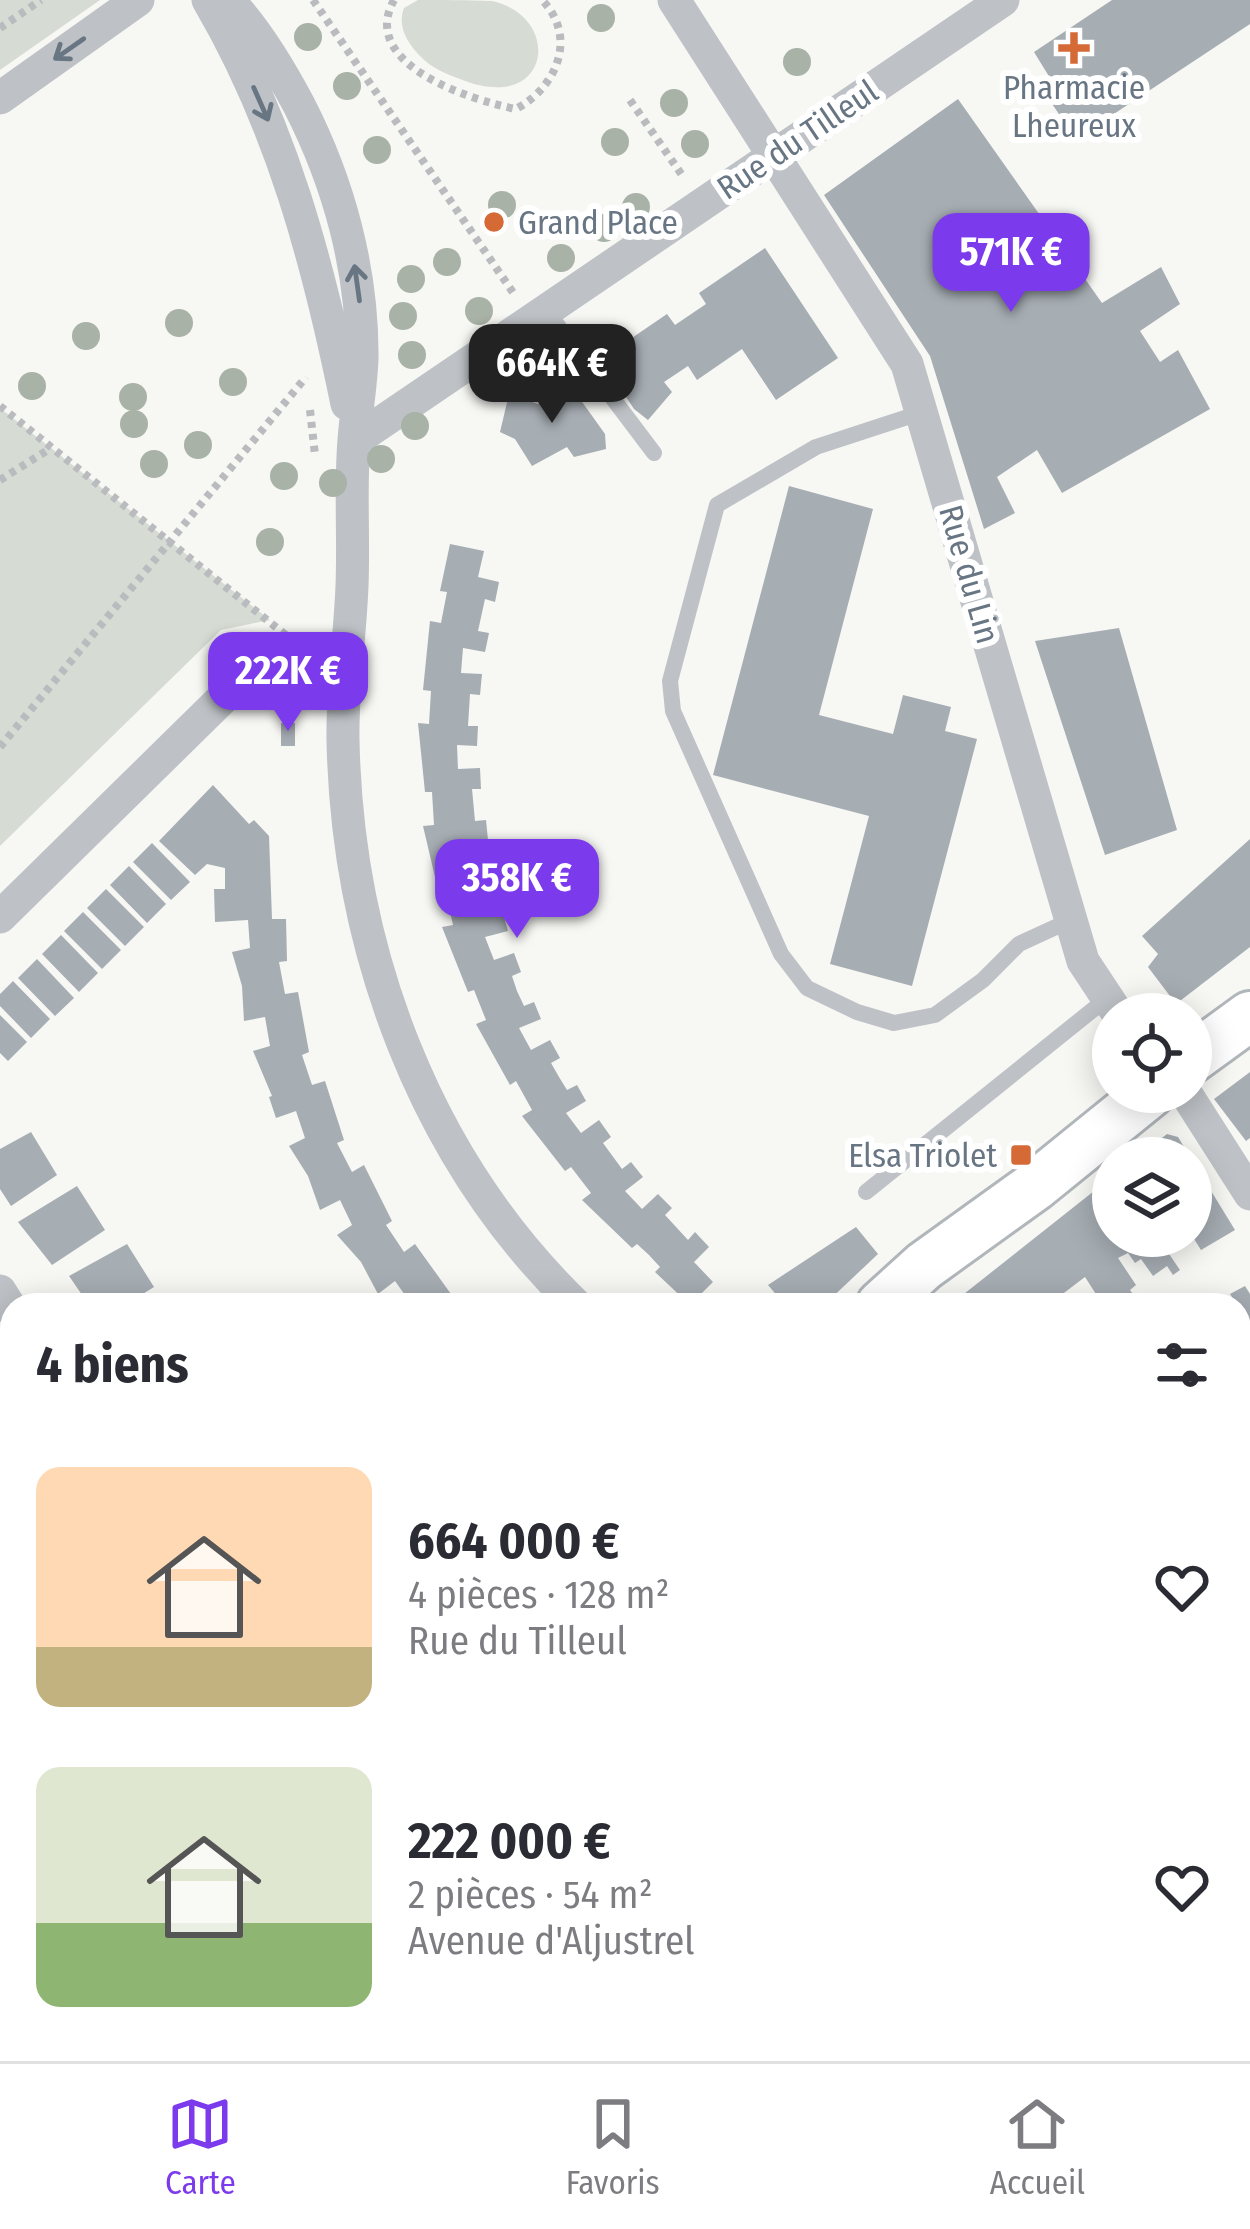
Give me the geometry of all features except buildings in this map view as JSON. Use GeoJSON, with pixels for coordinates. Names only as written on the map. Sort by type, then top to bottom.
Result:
{"type":"FeatureCollection","features":[{"type":"Feature","properties":{"kind":"main road"},"geometry":{"type":"LineString","coordinates":[[1212,1044],[1250,1016]]}},
{"type":"Feature","properties":{"kind":"main road"},"geometry":{"type":"LineString","coordinates":[[894,1293],[1125,1113]]}},
{"type":"Feature","properties":{"kind":"street"},"geometry":{"type":"LineString","coordinates":[[0,98],[138,0]]}},
{"type":"Feature","properties":{"kind":"street"},"geometry":{"type":"LineString","coordinates":[[208,0],[266,115],[294,187],[332,320],[354,441]]}},
{"type":"Feature","properties":{"kind":"street"},"geometry":{"type":"LineString","coordinates":[[228,0],[271,57],[312,131],[337,196],[354,262],[361,315],[352,590],[328,673],[354,870],[377,973],[432,1108],[485,1201],[566,1293]]}},
{"type":"Feature","properties":{"kind":"street","name":"Rue du Lin"},"geometry":{"type":"LineString","coordinates":[[674,0],[908,364],[1083,961],[1102,993]]}},
{"type":"Feature","properties":{"kind":"street","name":"Rue du Tilleul"},"geometry":{"type":"LineString","coordinates":[[354,441],[1004,0]]}},
{"type":"Feature","properties":{"kind":"street"},"geometry":{"type":"LineString","coordinates":[[0,917],[231,690],[261,675],[328,673]]}},
{"type":"Feature","properties":{"kind":"street"},"geometry":{"type":"LineString","coordinates":[[1198,1113],[1250,1194]]}},
{"type":"Feature","properties":{"kind":"lane"},"geometry":{"type":"LineString","coordinates":[[539,315],[654,453]]}},
{"type":"Feature","properties":{"kind":"lane"},"geometry":{"type":"LineString","coordinates":[[923,412],[816,446],[717,506],[670,681],[673,711],[771,935],[807,988],[856,1012],[894,1023],[935,1015],[982,980],[1019,944],[1071,920]]}},
{"type":"Feature","properties":{"kind":"lane"},"geometry":{"type":"LineString","coordinates":[[866,1192],[1092,1021]]}},
{"type":"Feature","properties":{"kind":"path"},"geometry":{"type":"LineString","coordinates":[[0,28],[40,0]]}},
{"type":"Feature","properties":{"kind":"path"},"geometry":{"type":"LineString","coordinates":[[313,0],[539,315]]}},
{"type":"Feature","properties":{"kind":"path"},"geometry":{"type":"LineString","coordinates":[[394,0],[387,17],[388,36],[416,70],[451,90],[516,109],[538,97],[558,62],[560,26],[542,0]]}},
{"type":"Feature","properties":{"kind":"path"},"geometry":{"type":"LineString","coordinates":[[630,100],[702,204]]}},
{"type":"Feature","properties":{"kind":"path"},"geometry":{"type":"LineString","coordinates":[[300,354],[317,471]]}},
{"type":"Feature","properties":{"kind":"path"},"geometry":{"type":"LineString","coordinates":[[0,747],[306,377]]}},
{"type":"Feature","properties":{"kind":"path"},"geometry":{"type":"LineString","coordinates":[[0,406],[328,673]]}},
{"type":"Feature","properties":{"kind":"path"},"geometry":{"type":"LineString","coordinates":[[0,480],[51,448]]}},
{"type":"Feature","properties":{"kind":"shaded area"},"geometry":{"type":"Polygon","coordinates":[[[0,0],[100,0],[0,70],[0,0]]]}},
{"type":"Feature","properties":{"kind":"shaded area"},"geometry":{"type":"Polygon","coordinates":[[[418,0],[492,1],[515,10],[538,42],[537,60],[529,75],[514,85],[490,87],[430,64],[411,46],[403,28],[404,8],[418,0]]]}},
{"type":"Feature","properties":{"kind":"shaded area"},"geometry":{"type":"Polygon","coordinates":[[[0,408],[270,620],[221,630],[0,846],[0,408]]]}},
{"type":"Feature","properties":{"kind":"place","name":"Pharmacie Lheureux"},"geometry":{"type":"Point","coordinates":[1074,48]}},
{"type":"Feature","properties":{"kind":"place","name":"Grand Place"},"geometry":{"type":"Point","coordinates":[494,222]}},
{"type":"Feature","properties":{"kind":"place","name":"Elsa Triolet"},"geometry":{"type":"Point","coordinates":[1021,1155]}}]}
